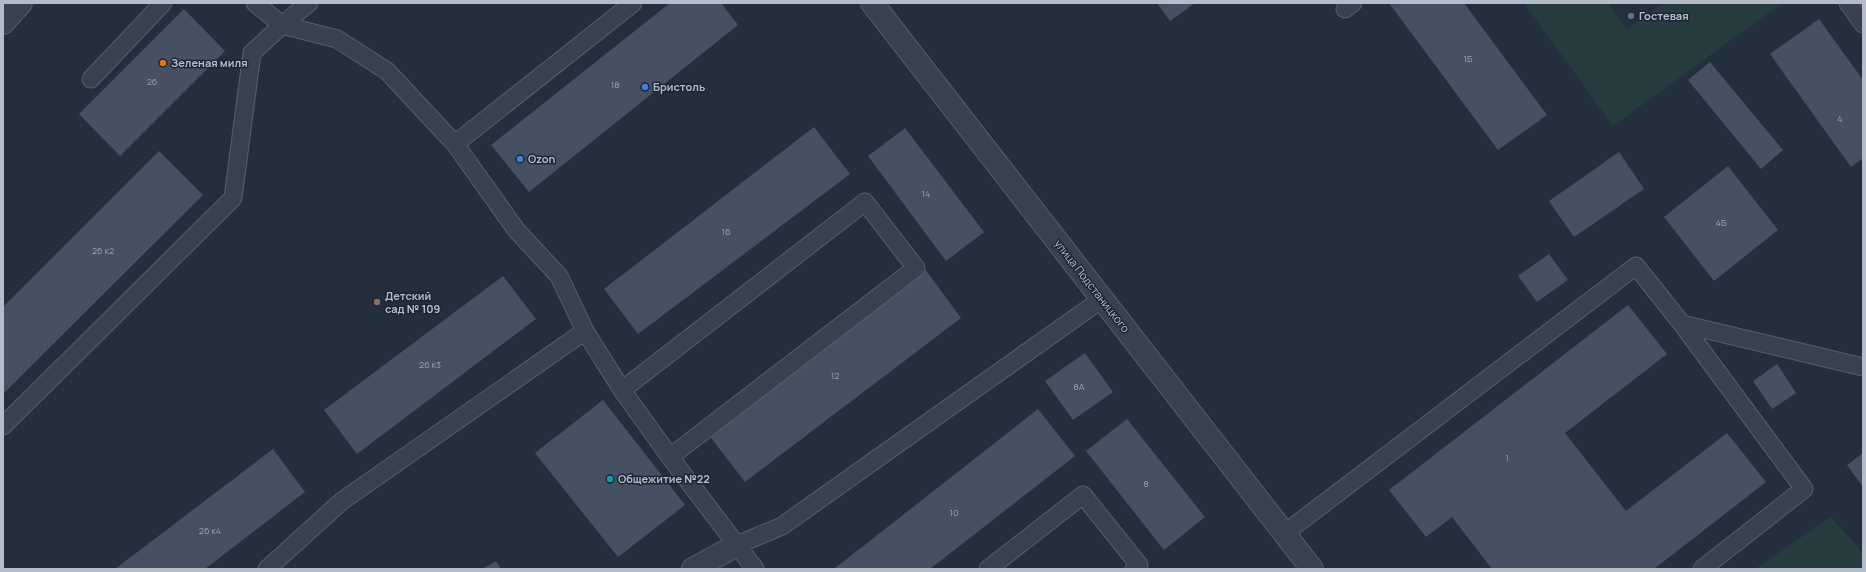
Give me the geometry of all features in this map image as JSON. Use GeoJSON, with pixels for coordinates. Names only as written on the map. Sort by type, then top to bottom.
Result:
{"type":"FeatureCollection","features":[{"type":"Feature","properties":{"kind":"street"},"geometry":{"type":"LineString","coordinates":[[3,23],[21,3]]}},
{"type":"Feature","properties":{"kind":"street","name":"улица Подстаницкого"},"geometry":{"type":"LineString","coordinates":[[872,3],[1312,569]]}},
{"type":"Feature","properties":{"kind":"street"},"geometry":{"type":"LineString","coordinates":[[693,569],[737,545]]}},
{"type":"Feature","properties":{"kind":"lane"},"geometry":{"type":"LineString","coordinates":[[91,79],[164,3]]}},
{"type":"Feature","properties":{"kind":"lane"},"geometry":{"type":"LineString","coordinates":[[255,3],[282,25],[337,38],[387,71],[455,144],[517,231],[559,276],[585,330],[622,390],[670,458],[755,569]]}},
{"type":"Feature","properties":{"kind":"lane"},"geometry":{"type":"LineString","coordinates":[[3,426],[233,198],[252,53],[282,25],[309,3]]}},
{"type":"Feature","properties":{"kind":"lane"},"geometry":{"type":"LineString","coordinates":[[455,144],[633,3]]}},
{"type":"Feature","properties":{"kind":"lane"},"geometry":{"type":"LineString","coordinates":[[1848,3],[1863,24]]}},
{"type":"Feature","properties":{"kind":"lane"},"geometry":{"type":"LineString","coordinates":[[622,390],[865,202],[916,268],[670,458]]}},
{"type":"Feature","properties":{"kind":"lane"},"geometry":{"type":"LineString","coordinates":[[1285,533],[1636,266],[1682,324],[1804,489],[1702,569]]}},
{"type":"Feature","properties":{"kind":"lane"},"geometry":{"type":"LineString","coordinates":[[737,545],[782,526],[1102,298]]}},
{"type":"Feature","properties":{"kind":"lane"},"geometry":{"type":"LineString","coordinates":[[1682,324],[1863,367]]}},
{"type":"Feature","properties":{"kind":"lane"},"geometry":{"type":"LineString","coordinates":[[267,569],[342,501],[585,330]]}},
{"type":"Feature","properties":{"kind":"lane"},"geometry":{"type":"LineString","coordinates":[[988,569],[1083,494],[1139,565],[1134,569]]}},
{"type":"Feature","properties":{"kind":"green space"},"geometry":{"type":"Polygon","coordinates":[[[1524,3],[1608,3],[1627,29],[1663,3],[1782,3],[1613,126],[1524,3]]]}},
{"type":"Feature","properties":{"kind":"green space"},"geometry":{"type":"Polygon","coordinates":[[[1831,517],[1863,553],[1863,569],[1755,569],[1831,517]]]}},
{"type":"Feature","properties":{"kind":"building"},"geometry":{"type":"Polygon","coordinates":[[[670,3],[721,3],[738,25],[529,192],[491,145],[670,3]]]}},
{"type":"Feature","properties":{"kind":"building"},"geometry":{"type":"Polygon","coordinates":[[[1157,3],[1195,3],[1170,21],[1157,3]]]}},
{"type":"Feature","properties":{"kind":"building"},"geometry":{"type":"Polygon","coordinates":[[[1389,3],[1464,3],[1547,115],[1498,150],[1389,3]]]}},
{"type":"Feature","properties":{"kind":"building"},"geometry":{"type":"Polygon","coordinates":[[[184,9],[225,51],[120,156],[79,114],[184,9]]]}},
{"type":"Feature","properties":{"kind":"building"},"geometry":{"type":"Polygon","coordinates":[[[1819,19],[1863,80],[1863,158],[1851,167],[1770,54],[1819,19]]]}},
{"type":"Feature","properties":{"kind":"building"},"geometry":{"type":"Polygon","coordinates":[[[1710,62],[1783,150],[1761,169],[1688,80],[1710,62]]]}},
{"type":"Feature","properties":{"kind":"building"},"geometry":{"type":"Polygon","coordinates":[[[814,127],[850,174],[638,334],[604,289],[814,127]]]}},
{"type":"Feature","properties":{"kind":"building"},"geometry":{"type":"Polygon","coordinates":[[[905,128],[984,232],[946,261],[868,156],[905,128]]]}},
{"type":"Feature","properties":{"kind":"building"},"geometry":{"type":"Polygon","coordinates":[[[159,151],[203,195],[3,394],[3,307],[159,151]]]}},
{"type":"Feature","properties":{"kind":"building"},"geometry":{"type":"Polygon","coordinates":[[[1619,152],[1644,189],[1574,237],[1549,201],[1619,152]]]}},
{"type":"Feature","properties":{"kind":"building"},"geometry":{"type":"Polygon","coordinates":[[[1728,166],[1778,230],[1714,281],[1664,217],[1728,166]]]}},
{"type":"Feature","properties":{"kind":"building"},"geometry":{"type":"Polygon","coordinates":[[[1549,254],[1568,280],[1537,302],[1518,276],[1549,254]]]}},
{"type":"Feature","properties":{"kind":"building"},"geometry":{"type":"Polygon","coordinates":[[[925,269],[961,318],[745,482],[708,434],[925,269]]]}},
{"type":"Feature","properties":{"kind":"building"},"geometry":{"type":"Polygon","coordinates":[[[503,276],[536,319],[357,454],[324,410],[503,276]]]}},
{"type":"Feature","properties":{"kind":"building"},"geometry":{"type":"Polygon","coordinates":[[[1628,305],[1667,354],[1565,433],[1626,511],[1727,433],[1766,482],[1654,569],[1492,569],[1452,517],[1426,537],[1389,490],[1628,305]]]}},
{"type":"Feature","properties":{"kind":"building"},"geometry":{"type":"Polygon","coordinates":[[[1085,353],[1113,392],[1073,420],[1045,381],[1085,353]]]}},
{"type":"Feature","properties":{"kind":"building"},"geometry":{"type":"Polygon","coordinates":[[[1777,364],[1796,393],[1772,409],[1753,381],[1777,364]]]}},
{"type":"Feature","properties":{"kind":"building","name":"Общежитие №22"},"geometry":{"type":"Polygon","coordinates":[[[603,400],[685,505],[618,557],[535,453],[603,400]]]}},
{"type":"Feature","properties":{"kind":"building"},"geometry":{"type":"Polygon","coordinates":[[[1038,409],[1075,456],[930,569],[834,569],[1038,409]]]}},
{"type":"Feature","properties":{"kind":"building"},"geometry":{"type":"Polygon","coordinates":[[[1127,419],[1205,517],[1164,550],[1086,451],[1127,419]]]}},
{"type":"Feature","properties":{"kind":"building"},"geometry":{"type":"Polygon","coordinates":[[[273,449],[305,492],[205,569],[115,569],[273,449]]]}},
{"type":"Feature","properties":{"kind":"building"},"geometry":{"type":"Polygon","coordinates":[[[1863,453],[1863,487],[1847,465],[1863,453]]]}},
{"type":"Feature","properties":{"kind":"building"},"geometry":{"type":"Polygon","coordinates":[[[496,561],[501,569],[482,569],[496,561]]]}},
{"type":"Feature","properties":{"kind":"place","name":"Гостевая"},"geometry":{"type":"Point","coordinates":[1631,16]}},
{"type":"Feature","properties":{"kind":"place","name":"Зеленая миля"},"geometry":{"type":"Point","coordinates":[163,63]}},
{"type":"Feature","properties":{"kind":"place","name":"Бристоль"},"geometry":{"type":"Point","coordinates":[645,87]}},
{"type":"Feature","properties":{"kind":"place","name":"Ozon"},"geometry":{"type":"Point","coordinates":[520,159]}},
{"type":"Feature","properties":{"kind":"place","name":"Детский сад № 109"},"geometry":{"type":"Point","coordinates":[377,302]}},
{"type":"Feature","properties":{"kind":"place","name":"Общежитие №22"},"geometry":{"type":"Point","coordinates":[610,479]}}]}
